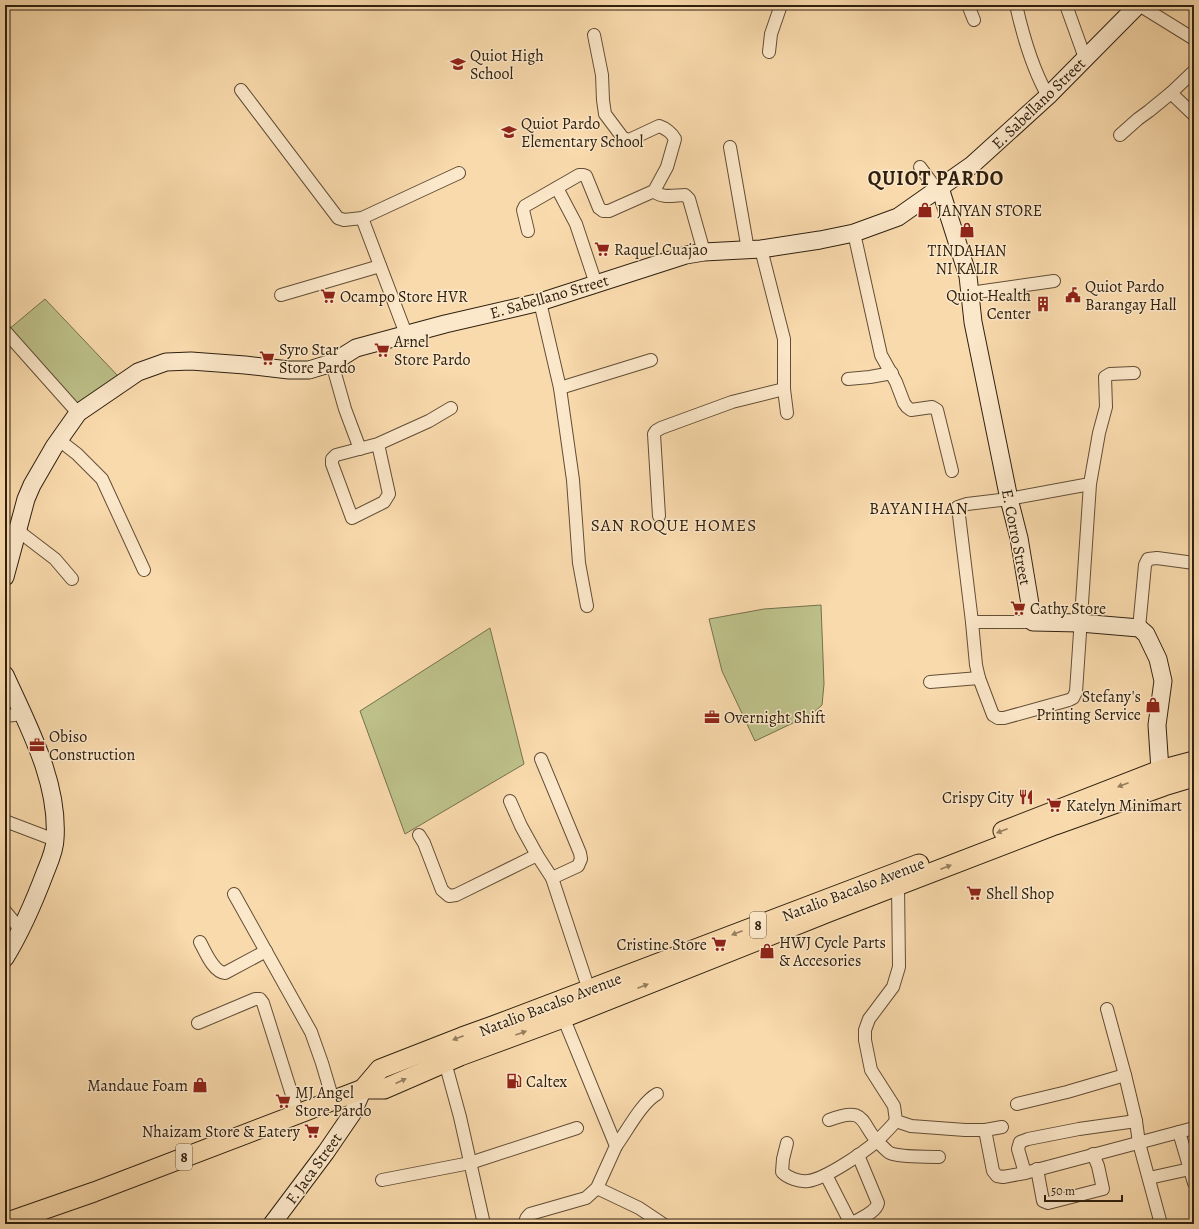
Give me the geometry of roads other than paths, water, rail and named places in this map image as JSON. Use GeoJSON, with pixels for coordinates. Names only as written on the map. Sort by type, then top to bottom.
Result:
{"type":"FeatureCollection","features":[{"type":"Feature","properties":{"kind":"main road","name":"Natalio Bacalso Avenue"},"geometry":{"type":"LineString","coordinates":[[5,1223],[94,1192],[363,1089],[384,1089],[560,1010],[808,920],[1055,825],[1162,778],[1194,760]]}},
{"type":"Feature","properties":{"kind":"main road","name":"Natalio Bacalso Avenue"},"geometry":{"type":"LineString","coordinates":[[363,1089],[380,1070],[462,1037],[490,1027],[560,1010],[589,990],[1162,778],[1194,777]]}},
{"type":"Feature","properties":{"kind":"street"},"geometry":{"type":"LineString","coordinates":[[769,52],[771,34],[781,5]]}},
{"type":"Feature","properties":{"kind":"street"},"geometry":{"type":"LineString","coordinates":[[968,5],[974,20]]}},
{"type":"Feature","properties":{"kind":"street"},"geometry":{"type":"LineString","coordinates":[[1016,5],[1023,36],[1039,81],[1048,96]]}},
{"type":"Feature","properties":{"kind":"street"},"geometry":{"type":"LineString","coordinates":[[1066,5],[1085,58]]}},
{"type":"Feature","properties":{"kind":"street"},"geometry":{"type":"LineString","coordinates":[[1138,5],[1194,39]]}},
{"type":"Feature","properties":{"kind":"street","name":"E. Sabellano Street"},"geometry":{"type":"LineString","coordinates":[[5,577],[26,499],[32,484],[59,440],[78,413],[138,372],[166,362],[191,361],[289,370],[309,370],[332,363],[356,348],[406,334],[540,302],[686,255],[704,252],[755,250],[820,240],[854,233],[898,217],[972,165],[1048,96],[1138,5]]}},
{"type":"Feature","properties":{"kind":"street"},"geometry":{"type":"LineString","coordinates":[[528,231],[524,210],[525,206],[579,175],[586,176],[599,208],[603,211],[609,211],[654,191],[667,167],[675,139],[664,128],[659,126],[629,140],[623,138],[605,114],[602,75],[594,35]]}},
{"type":"Feature","properties":{"kind":"street"},"geometry":{"type":"LineString","coordinates":[[1120,135],[1171,93],[1194,71]]}},
{"type":"Feature","properties":{"kind":"street"},"geometry":{"type":"LineString","coordinates":[[241,90],[338,218],[344,220],[362,218],[459,173]]}},
{"type":"Feature","properties":{"kind":"street"},"geometry":{"type":"LineString","coordinates":[[1171,93],[1194,115]]}},
{"type":"Feature","properties":{"kind":"street"},"geometry":{"type":"LineString","coordinates":[[730,147],[755,250],[784,339],[784,389],[787,413]]}},
{"type":"Feature","properties":{"kind":"street"},"geometry":{"type":"LineString","coordinates":[[920,167],[938,189]]}},
{"type":"Feature","properties":{"kind":"street"},"geometry":{"type":"LineString","coordinates":[[557,188],[576,224],[596,284]]}},
{"type":"Feature","properties":{"kind":"street","name":"E. Corro Street"},"geometry":{"type":"LineString","coordinates":[[938,189],[968,276],[973,322],[1019,538],[1033,622]]}},
{"type":"Feature","properties":{"kind":"street"},"geometry":{"type":"LineString","coordinates":[[654,191],[661,196],[685,195],[690,199],[704,252]]}},
{"type":"Feature","properties":{"kind":"street"},"geometry":{"type":"LineString","coordinates":[[362,218],[406,334]]}},
{"type":"Feature","properties":{"kind":"street"},"geometry":{"type":"LineString","coordinates":[[854,233],[882,355],[892,373],[907,407],[911,410],[932,407],[937,410],[952,471]]}},
{"type":"Feature","properties":{"kind":"street"},"geometry":{"type":"LineString","coordinates":[[281,295],[380,266]]}},
{"type":"Feature","properties":{"kind":"street"},"geometry":{"type":"LineString","coordinates":[[970,293],[1054,281]]}},
{"type":"Feature","properties":{"kind":"street"},"geometry":{"type":"LineString","coordinates":[[540,302],[560,388],[573,480],[579,563],[587,606]]}},
{"type":"Feature","properties":{"kind":"street"},"geometry":{"type":"LineString","coordinates":[[5,331],[78,413]]}},
{"type":"Feature","properties":{"kind":"street"},"geometry":{"type":"LineString","coordinates":[[560,388],[651,360]]}},
{"type":"Feature","properties":{"kind":"street"},"geometry":{"type":"LineString","coordinates":[[332,363],[345,409],[360,449]]}},
{"type":"Feature","properties":{"kind":"street"},"geometry":{"type":"LineString","coordinates":[[848,379],[892,373]]}},
{"type":"Feature","properties":{"kind":"street"},"geometry":{"type":"LineString","coordinates":[[1090,484],[1010,499],[967,504],[958,507],[976,665],[979,678],[993,715],[998,718],[1004,718],[1070,700],[1076,692],[1090,484],[1099,433],[1106,407],[1105,377],[1110,374],[1134,373]]}},
{"type":"Feature","properties":{"kind":"street"},"geometry":{"type":"LineString","coordinates":[[659,516],[654,434],[656,431],[732,402],[784,389]]}},
{"type":"Feature","properties":{"kind":"street"},"geometry":{"type":"LineString","coordinates":[[378,444],[389,494],[384,502],[352,518],[332,464],[332,459],[336,455],[378,444],[429,421],[451,408]]}},
{"type":"Feature","properties":{"kind":"street"},"geometry":{"type":"LineString","coordinates":[[59,440],[78,454],[102,479],[144,570]]}},
{"type":"Feature","properties":{"kind":"street"},"geometry":{"type":"LineString","coordinates":[[17,530],[55,559],[72,579]]}},
{"type":"Feature","properties":{"kind":"street"},"geometry":{"type":"LineString","coordinates":[[1139,628],[1145,565],[1148,560],[1156,558],[1194,563]]}},
{"type":"Feature","properties":{"kind":"street"},"geometry":{"type":"LineString","coordinates":[[972,622],[1080,623],[1139,628],[1146,634],[1158,659],[1163,681],[1157,726],[1162,778]]}},
{"type":"Feature","properties":{"kind":"street"},"geometry":{"type":"LineString","coordinates":[[5,675],[45,767],[55,813],[55,840],[49,862],[38,892],[5,958]]}},
{"type":"Feature","properties":{"kind":"street"},"geometry":{"type":"LineString","coordinates":[[930,682],[979,678]]}},
{"type":"Feature","properties":{"kind":"street"},"geometry":{"type":"LineString","coordinates":[[5,716],[23,714]]}},
{"type":"Feature","properties":{"kind":"street"},"geometry":{"type":"LineString","coordinates":[[541,759],[580,853],[581,860],[578,866],[552,878]]}},
{"type":"Feature","properties":{"kind":"street"},"geometry":{"type":"LineString","coordinates":[[510,801],[521,826],[552,878],[589,990]]}},
{"type":"Feature","properties":{"kind":"street"},"geometry":{"type":"LineString","coordinates":[[5,821],[55,840]]}},
{"type":"Feature","properties":{"kind":"street"},"geometry":{"type":"LineString","coordinates":[[419,836],[424,843],[442,890],[449,896],[456,895],[537,855]]}},
{"type":"Feature","properties":{"kind":"street"},"geometry":{"type":"LineString","coordinates":[[896,1121],[894,1106],[871,1070],[865,1030],[869,1019],[893,987],[899,967],[898,886]]}},
{"type":"Feature","properties":{"kind":"street"},"geometry":{"type":"LineString","coordinates":[[234,894],[311,1032],[333,1100]]}},
{"type":"Feature","properties":{"kind":"street"},"geometry":{"type":"LineString","coordinates":[[5,911],[20,929]]}},
{"type":"Feature","properties":{"kind":"street"},"geometry":{"type":"LineString","coordinates":[[200,942],[215,967],[221,972],[225,973],[266,951]]}},
{"type":"Feature","properties":{"kind":"street"},"geometry":{"type":"LineString","coordinates":[[198,1023],[255,999],[260,999],[263,1003],[298,1114]]}},
{"type":"Feature","properties":{"kind":"street"},"geometry":{"type":"LineString","coordinates":[[1107,1009],[1125,1075],[1148,1178],[1161,1224]]}},
{"type":"Feature","properties":{"kind":"street"},"geometry":{"type":"LineString","coordinates":[[560,1010],[616,1146]]}},
{"type":"Feature","properties":{"kind":"street"},"geometry":{"type":"LineString","coordinates":[[444,1062],[460,1117],[484,1224]]}},
{"type":"Feature","properties":{"kind":"street"},"geometry":{"type":"LineString","coordinates":[[1017,1104],[1067,1092],[1125,1075]]}},
{"type":"Feature","properties":{"kind":"street","name":"F. Jaca Street"},"geometry":{"type":"LineString","coordinates":[[272,1224],[352,1114],[363,1089]]}},
{"type":"Feature","properties":{"kind":"street"},"geometry":{"type":"LineString","coordinates":[[526,1224],[525,1221],[530,1214],[586,1198],[597,1188],[616,1146],[643,1106],[651,1097],[657,1094]]}},
{"type":"Feature","properties":{"kind":"street"},"geometry":{"type":"LineString","coordinates":[[829,1120],[847,1114],[855,1114],[866,1124],[876,1141],[890,1152],[901,1155],[939,1157]]}},
{"type":"Feature","properties":{"kind":"street"},"geometry":{"type":"LineString","coordinates":[[896,1121],[911,1126],[965,1130],[985,1130],[1002,1127]]}},
{"type":"Feature","properties":{"kind":"street"},"geometry":{"type":"LineString","coordinates":[[787,1143],[783,1159],[782,1172],[786,1176],[808,1181],[826,1175],[858,1155],[876,1141],[896,1121]]}},
{"type":"Feature","properties":{"kind":"street"},"geometry":{"type":"LineString","coordinates":[[1025,1173],[1018,1149],[1020,1142],[1028,1139],[1079,1129],[1136,1121]]}},
{"type":"Feature","properties":{"kind":"street"},"geometry":{"type":"LineString","coordinates":[[382,1180],[470,1163],[577,1128]]}},
{"type":"Feature","properties":{"kind":"street"},"geometry":{"type":"LineString","coordinates":[[985,1130],[993,1171],[997,1176],[1003,1177],[1025,1173],[1194,1128]]}},
{"type":"Feature","properties":{"kind":"street"},"geometry":{"type":"LineString","coordinates":[[1179,1132],[1194,1183]]}},
{"type":"Feature","properties":{"kind":"street"},"geometry":{"type":"LineString","coordinates":[[1038,1169],[1043,1200],[1048,1203],[1103,1190],[1098,1166],[1093,1154]]}},
{"type":"Feature","properties":{"kind":"street"},"geometry":{"type":"LineString","coordinates":[[826,1175],[849,1220],[852,1222],[875,1210],[878,1203],[858,1155]]}},
{"type":"Feature","properties":{"kind":"street"},"geometry":{"type":"LineString","coordinates":[[1148,1178],[1190,1169]]}},
{"type":"Feature","properties":{"kind":"street"},"geometry":{"type":"LineString","coordinates":[[597,1188],[639,1208],[663,1224]]}},
{"type":"Feature","properties":{"kind":"place","name":"Quiot High School"},"geometry":{"type":"Point","coordinates":[458,64]}},
{"type":"Feature","properties":{"kind":"place","name":"Quiot Pardo Elementary School"},"geometry":{"type":"Point","coordinates":[509,132]}},
{"type":"Feature","properties":{"kind":"place","name":"JANYAN STORE"},"geometry":{"type":"Point","coordinates":[925,210]}},
{"type":"Feature","properties":{"kind":"place","name":"TINDAHAN NI KALIR"},"geometry":{"type":"Point","coordinates":[967,230]}},
{"type":"Feature","properties":{"kind":"place","name":"Raquel Cuajao"},"geometry":{"type":"Point","coordinates":[602,249]}},
{"type":"Feature","properties":{"kind":"place","name":"Quiot Pardo Barangay Hall"},"geometry":{"type":"Point","coordinates":[1073,295]}},
{"type":"Feature","properties":{"kind":"place","name":"Ocampo Store HVR"},"geometry":{"type":"Point","coordinates":[328,296]}},
{"type":"Feature","properties":{"kind":"place","name":"Quiot Health Center"},"geometry":{"type":"Point","coordinates":[1043,304]}},
{"type":"Feature","properties":{"kind":"place","name":"Arnel Store Pardo"},"geometry":{"type":"Point","coordinates":[382,350]}},
{"type":"Feature","properties":{"kind":"place","name":"Syro Star Store Pardo"},"geometry":{"type":"Point","coordinates":[267,358]}},
{"type":"Feature","properties":{"kind":"place","name":"Cathy Store"},"geometry":{"type":"Point","coordinates":[1018,608]}},
{"type":"Feature","properties":{"kind":"place","name":"Stefany's Printing Service"},"geometry":{"type":"Point","coordinates":[1153,705]}},
{"type":"Feature","properties":{"kind":"place","name":"Overnight Shift"},"geometry":{"type":"Point","coordinates":[712,717]}},
{"type":"Feature","properties":{"kind":"place","name":"Obiso Construction"},"geometry":{"type":"Point","coordinates":[37,745]}},
{"type":"Feature","properties":{"kind":"place","name":"Crispy City"},"geometry":{"type":"Point","coordinates":[1026,797]}},
{"type":"Feature","properties":{"kind":"place","name":"Katelyn Minimart"},"geometry":{"type":"Point","coordinates":[1054,805]}},
{"type":"Feature","properties":{"kind":"place","name":"Shell Shop"},"geometry":{"type":"Point","coordinates":[974,893]}},
{"type":"Feature","properties":{"kind":"place","name":"Cristine Store"},"geometry":{"type":"Point","coordinates":[719,944]}},
{"type":"Feature","properties":{"kind":"place","name":"HWJ Cycle Parts & Accesories"},"geometry":{"type":"Point","coordinates":[767,951]}},
{"type":"Feature","properties":{"kind":"place","name":"Caltex"},"geometry":{"type":"Point","coordinates":[514,1081]}},
{"type":"Feature","properties":{"kind":"place","name":"Mandaue Foam"},"geometry":{"type":"Point","coordinates":[200,1085]}},
{"type":"Feature","properties":{"kind":"place","name":"MJ Angel Store Pardo"},"geometry":{"type":"Point","coordinates":[283,1101]}},
{"type":"Feature","properties":{"kind":"place","name":"Nhaizam Store & Eatery"},"geometry":{"type":"Point","coordinates":[312,1131]}},
{"type":"Feature","properties":{"kind":"district","name":"QUIOT PARDO"},"geometry":{"type":"Point","coordinates":[936,178]}},
{"type":"Feature","properties":{"kind":"district","name":"BAYANIHAN"},"geometry":{"type":"Point","coordinates":[919,508]}},
{"type":"Feature","properties":{"kind":"district","name":"SAN ROQUE HOMES"},"geometry":{"type":"Point","coordinates":[674,525]}}]}
